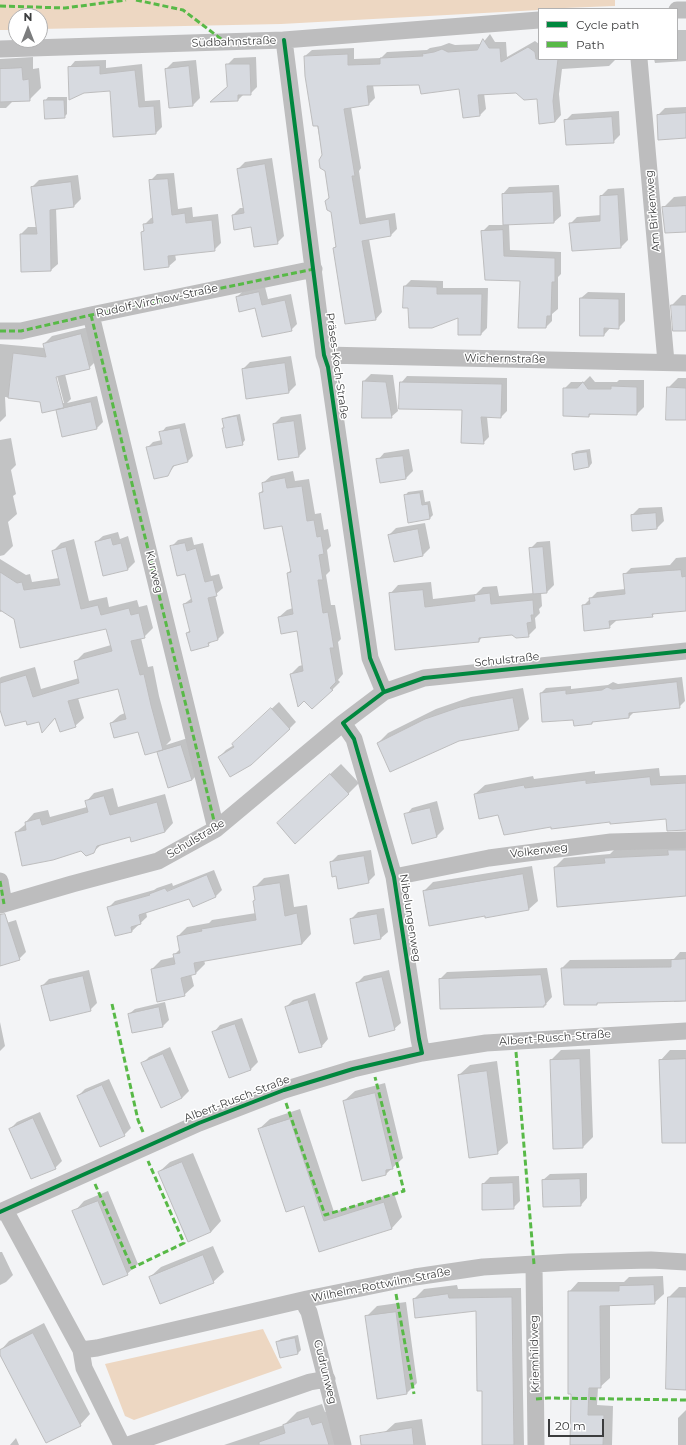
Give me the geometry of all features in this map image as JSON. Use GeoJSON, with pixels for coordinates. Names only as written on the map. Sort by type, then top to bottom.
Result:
{"type":"FeatureCollection","features":[{"type":"Feature","properties":{"kind":"street","name":"Südbahnstraße"},"geometry":{"type":"LineString","coordinates":[[0,49],[284,40],[538,20]]}},
{"type":"Feature","properties":{"kind":"street","name":"Präses-Koch-Straße"},"geometry":{"type":"LineString","coordinates":[[284,40],[324,355],[328,367],[370,658],[384,692]]}},
{"type":"Feature","properties":{"kind":"street","name":"Am Birkenweg"},"geometry":{"type":"LineString","coordinates":[[638,60],[666,362]]}},
{"type":"Feature","properties":{"kind":"street","name":"Rudolf-Virchow-Straße"},"geometry":{"type":"LineString","coordinates":[[0,331],[21,331],[314,269]]}},
{"type":"Feature","properties":{"kind":"street","name":"Kurweg"},"geometry":{"type":"LineString","coordinates":[[91,315],[216,829]]}},
{"type":"Feature","properties":{"kind":"street","name":"Wichernstraße"},"geometry":{"type":"LineString","coordinates":[[324,355],[686,363]]}},
{"type":"Feature","properties":{"kind":"street","name":"Schulstraße"},"geometry":{"type":"LineString","coordinates":[[2,904],[158,861],[216,829],[342,723],[384,692],[424,678],[686,650]]}},
{"type":"Feature","properties":{"kind":"street","name":"Nibelungenweg"},"geometry":{"type":"LineString","coordinates":[[342,723],[354,739],[394,877],[422,1053]]}},
{"type":"Feature","properties":{"kind":"street","name":"Volkerweg"},"geometry":{"type":"LineString","coordinates":[[394,877],[489,858],[611,842],[686,840]]}},
{"type":"Feature","properties":{"kind":"street"},"geometry":{"type":"LineString","coordinates":[[0,881],[2,904]]}},
{"type":"Feature","properties":{"kind":"street","name":"Albert-Rusch-Straße"},"geometry":{"type":"LineString","coordinates":[[2,1211],[199,1123],[284,1090],[353,1069],[422,1053],[486,1043],[686,1031]]}},
{"type":"Feature","properties":{"kind":"street"},"geometry":{"type":"LineString","coordinates":[[2,1211],[81,1350],[84,1368],[122,1445]]}},
{"type":"Feature","properties":{"kind":"street","name":"Wilhelm-Rottwilm-Straße"},"geometry":{"type":"LineString","coordinates":[[81,1350],[97,1348],[307,1299],[415,1277],[483,1268],[569,1262],[651,1260],[686,1262]]}},
{"type":"Feature","properties":{"kind":"street","name":"Kriemhildweg"},"geometry":{"type":"LineString","coordinates":[[534,1264],[536,1445]]}},
{"type":"Feature","properties":{"kind":"street","name":"Gudrunweg"},"geometry":{"type":"LineString","coordinates":[[307,1299],[306,1307],[309,1312],[343,1445]]}},
{"type":"Feature","properties":{"kind":"street"},"geometry":{"type":"LineString","coordinates":[[128,1445],[310,1382],[326,1379]]}},
{"type":"Feature","properties":{"kind":"shaded area"},"geometry":{"type":"Polygon","coordinates":[[[0,0],[615,0],[615,6],[538,8],[538,10],[281,24],[48,29],[48,8],[8,8],[8,30],[0,30],[0,0]]]}},
{"type":"Feature","properties":{"kind":"shaded area"},"geometry":{"type":"Polygon","coordinates":[[[263,1329],[282,1368],[134,1420],[125,1416],[105,1364],[263,1329]]]}},
{"type":"Feature","properties":{"kind":"building"},"geometry":{"type":"Polygon","coordinates":[[[483,39],[489,48],[500,48],[501,62],[528,47],[535,52],[536,59],[538,60],[558,60],[553,101],[555,122],[539,124],[537,99],[524,100],[516,93],[478,95],[480,116],[463,118],[459,89],[421,94],[419,85],[367,86],[369,105],[344,109],[355,176],[352,176],[360,224],[389,219],[391,236],[362,241],[376,320],[345,324],[333,248],[336,247],[331,212],[327,210],[325,201],[329,198],[325,171],[320,168],[319,160],[322,155],[318,126],[313,126],[305,76],[304,56],[348,54],[348,65],[380,64],[380,58],[423,56],[422,54],[442,49],[448,52],[477,50],[483,39]]]}},
{"type":"Feature","properties":{"kind":"building"},"geometry":{"type":"Polygon","coordinates":[[[226,64],[250,64],[251,95],[238,95],[238,101],[210,102],[227,87],[226,64]]]}},
{"type":"Feature","properties":{"kind":"building"},"geometry":{"type":"Polygon","coordinates":[[[100,66],[100,74],[135,70],[139,107],[154,106],[156,134],[113,137],[110,91],[84,93],[69,100],[68,67],[100,66]]]}},
{"type":"Feature","properties":{"kind":"building"},"geometry":{"type":"Polygon","coordinates":[[[189,66],[193,106],[169,108],[165,69],[189,66]]]}},
{"type":"Feature","properties":{"kind":"building"},"geometry":{"type":"Polygon","coordinates":[[[22,68],[23,80],[29,79],[30,101],[0,102],[0,69],[22,68]]]}},
{"type":"Feature","properties":{"kind":"building"},"geometry":{"type":"Polygon","coordinates":[[[44,100],[64,100],[65,118],[45,119],[44,100]]]}},
{"type":"Feature","properties":{"kind":"building"},"geometry":{"type":"Polygon","coordinates":[[[686,113],[686,138],[658,140],[657,115],[686,113]]]}},
{"type":"Feature","properties":{"kind":"building"},"geometry":{"type":"Polygon","coordinates":[[[612,117],[614,143],[566,145],[564,120],[612,117]]]}},
{"type":"Feature","properties":{"kind":"building"},"geometry":{"type":"Polygon","coordinates":[[[265,164],[278,244],[254,247],[251,227],[234,230],[232,215],[244,213],[237,169],[265,164]]]}},
{"type":"Feature","properties":{"kind":"building"},"geometry":{"type":"Polygon","coordinates":[[[168,179],[172,215],[185,213],[186,223],[212,220],[215,251],[168,256],[169,267],[144,270],[141,232],[144,231],[143,224],[153,223],[149,180],[168,179]]]}},
{"type":"Feature","properties":{"kind":"building"},"geometry":{"type":"Polygon","coordinates":[[[71,182],[74,207],[50,210],[51,271],[21,272],[20,234],[37,234],[31,187],[71,182]]]}},
{"type":"Feature","properties":{"kind":"building"},"geometry":{"type":"Polygon","coordinates":[[[553,192],[554,223],[503,225],[502,194],[553,192]]]}},
{"type":"Feature","properties":{"kind":"building"},"geometry":{"type":"Polygon","coordinates":[[[618,195],[621,248],[572,251],[569,223],[600,221],[600,196],[618,195]]]}},
{"type":"Feature","properties":{"kind":"building"},"geometry":{"type":"Polygon","coordinates":[[[686,206],[686,232],[665,233],[662,207],[686,206]]]}},
{"type":"Feature","properties":{"kind":"building"},"geometry":{"type":"Polygon","coordinates":[[[503,230],[504,256],[555,258],[555,282],[552,282],[551,316],[547,316],[546,328],[518,328],[520,281],[485,280],[481,231],[503,230]]]}},
{"type":"Feature","properties":{"kind":"building"},"geometry":{"type":"Polygon","coordinates":[[[404,286],[437,287],[437,294],[482,294],[481,335],[458,335],[458,318],[432,328],[409,328],[408,308],[403,308],[404,286]]]}},
{"type":"Feature","properties":{"kind":"building"},"geometry":{"type":"Polygon","coordinates":[[[259,292],[262,305],[285,300],[292,331],[262,337],[255,308],[239,312],[236,297],[259,292]]]}},
{"type":"Feature","properties":{"kind":"building"},"geometry":{"type":"Polygon","coordinates":[[[580,298],[619,299],[619,329],[604,328],[604,336],[580,336],[580,298]]]}},
{"type":"Feature","properties":{"kind":"building"},"geometry":{"type":"Polygon","coordinates":[[[671,305],[686,305],[686,331],[673,331],[671,305]]]}},
{"type":"Feature","properties":{"kind":"building"},"geometry":{"type":"Polygon","coordinates":[[[81,334],[90,369],[56,377],[64,408],[42,413],[40,402],[8,398],[13,353],[46,357],[43,344],[81,334]]]}},
{"type":"Feature","properties":{"kind":"building"},"geometry":{"type":"Polygon","coordinates":[[[285,363],[289,393],[246,399],[242,369],[285,363]]]}},
{"type":"Feature","properties":{"kind":"building"},"geometry":{"type":"Polygon","coordinates":[[[363,381],[386,382],[392,418],[362,418],[363,381]]]}},
{"type":"Feature","properties":{"kind":"building"},"geometry":{"type":"Polygon","coordinates":[[[400,382],[502,384],[501,418],[481,417],[484,444],[461,443],[462,410],[399,409],[400,382]]]}},
{"type":"Feature","properties":{"kind":"building"},"geometry":{"type":"Polygon","coordinates":[[[583,382],[588,389],[611,389],[611,386],[637,387],[637,415],[589,414],[589,417],[563,416],[563,388],[577,388],[583,382]]]}},
{"type":"Feature","properties":{"kind":"building"},"geometry":{"type":"Polygon","coordinates":[[[667,387],[686,388],[686,420],[666,420],[667,387]]]}},
{"type":"Feature","properties":{"kind":"building"},"geometry":{"type":"Polygon","coordinates":[[[91,402],[97,429],[62,437],[56,410],[91,402]]]}},
{"type":"Feature","properties":{"kind":"building"},"geometry":{"type":"Polygon","coordinates":[[[237,416],[243,445],[226,448],[222,428],[224,428],[222,419],[237,416]]]}},
{"type":"Feature","properties":{"kind":"building"},"geometry":{"type":"Polygon","coordinates":[[[294,421],[299,457],[278,460],[273,424],[294,421]]]}},
{"type":"Feature","properties":{"kind":"building"},"geometry":{"type":"Polygon","coordinates":[[[180,428],[188,462],[173,466],[168,476],[154,479],[146,447],[162,444],[159,432],[180,428]]]}},
{"type":"Feature","properties":{"kind":"building"},"geometry":{"type":"Polygon","coordinates":[[[587,452],[589,467],[574,470],[572,454],[587,452]]]}},
{"type":"Feature","properties":{"kind":"building"},"geometry":{"type":"Polygon","coordinates":[[[403,456],[406,479],[380,483],[376,459],[403,456]]]}},
{"type":"Feature","properties":{"kind":"building"},"geometry":{"type":"Polygon","coordinates":[[[285,478],[287,488],[302,486],[307,521],[314,520],[317,537],[321,536],[324,554],[319,555],[323,580],[318,580],[323,613],[328,612],[334,648],[330,648],[336,682],[330,688],[333,690],[312,709],[304,701],[298,707],[290,674],[303,671],[297,631],[281,634],[278,617],[293,614],[287,573],[291,572],[282,526],[264,529],[259,493],[263,492],[262,483],[285,478]]]}},
{"type":"Feature","properties":{"kind":"building"},"geometry":{"type":"Polygon","coordinates":[[[420,493],[422,505],[428,504],[430,519],[408,523],[404,495],[420,493]]]}},
{"type":"Feature","properties":{"kind":"building"},"geometry":{"type":"Polygon","coordinates":[[[656,513],[657,529],[632,531],[631,515],[656,513]]]}},
{"type":"Feature","properties":{"kind":"building"},"geometry":{"type":"Polygon","coordinates":[[[418,529],[423,556],[394,562],[388,535],[418,529]]]}},
{"type":"Feature","properties":{"kind":"building"},"geometry":{"type":"Polygon","coordinates":[[[111,538],[113,545],[121,543],[128,570],[103,576],[95,542],[111,538]]]}},
{"type":"Feature","properties":{"kind":"building"},"geometry":{"type":"Polygon","coordinates":[[[185,543],[187,551],[196,548],[205,582],[213,580],[217,596],[208,598],[218,640],[208,643],[209,646],[191,651],[186,633],[190,632],[183,604],[192,602],[185,574],[177,576],[170,546],[185,543]]]}},
{"type":"Feature","properties":{"kind":"building"},"geometry":{"type":"Polygon","coordinates":[[[66,547],[81,609],[98,605],[101,615],[129,608],[131,615],[139,613],[145,638],[131,641],[140,675],[144,674],[163,750],[145,755],[138,732],[114,738],[110,723],[126,719],[118,689],[68,701],[76,727],[60,732],[55,718],[42,733],[39,722],[27,725],[26,721],[5,726],[0,710],[0,683],[26,675],[33,697],[79,683],[74,661],[112,651],[106,629],[20,648],[14,619],[0,610],[0,572],[17,583],[22,582],[24,590],[60,585],[52,551],[66,547]]]}},
{"type":"Feature","properties":{"kind":"building"},"geometry":{"type":"Polygon","coordinates":[[[543,547],[547,593],[533,594],[529,548],[543,547]]]}},
{"type":"Feature","properties":{"kind":"building"},"geometry":{"type":"Polygon","coordinates":[[[681,570],[682,577],[686,576],[686,611],[652,614],[653,617],[609,621],[610,628],[584,631],[582,605],[590,604],[589,598],[625,594],[623,574],[681,570]]]}},
{"type":"Feature","properties":{"kind":"building"},"geometry":{"type":"Polygon","coordinates":[[[423,590],[425,607],[475,601],[474,595],[490,593],[491,604],[533,600],[534,615],[531,615],[532,622],[527,623],[529,637],[516,638],[512,635],[479,638],[479,642],[395,650],[389,593],[423,590]]]}},
{"type":"Feature","properties":{"kind":"building"},"geometry":{"type":"Polygon","coordinates":[[[677,682],[680,708],[629,713],[629,718],[592,722],[592,724],[574,726],[573,720],[542,722],[540,693],[566,690],[566,694],[602,690],[607,687],[612,689],[677,682]]]}},
{"type":"Feature","properties":{"kind":"building"},"geometry":{"type":"Polygon","coordinates":[[[513,698],[519,730],[459,741],[390,772],[377,743],[425,719],[460,707],[513,698]]]}},
{"type":"Feature","properties":{"kind":"building"},"geometry":{"type":"Polygon","coordinates":[[[271,708],[290,729],[251,765],[230,777],[218,757],[234,747],[232,744],[271,708]]]}},
{"type":"Feature","properties":{"kind":"building"},"geometry":{"type":"Polygon","coordinates":[[[181,745],[192,780],[168,788],[157,752],[181,745]]]}},
{"type":"Feature","properties":{"kind":"building"},"geometry":{"type":"Polygon","coordinates":[[[330,774],[349,794],[295,844],[277,823],[330,774]]]}},
{"type":"Feature","properties":{"kind":"building"},"geometry":{"type":"Polygon","coordinates":[[[650,777],[651,785],[686,783],[686,830],[667,831],[666,819],[610,824],[610,822],[551,829],[551,827],[504,835],[498,815],[479,819],[474,794],[524,785],[525,788],[586,780],[586,783],[650,777]]]}},
{"type":"Feature","properties":{"kind":"building"},"geometry":{"type":"Polygon","coordinates":[[[104,796],[110,815],[157,802],[165,832],[131,842],[130,837],[97,846],[94,853],[86,856],[81,851],[53,860],[22,866],[15,832],[26,830],[25,822],[40,818],[42,825],[88,812],[85,801],[104,796]]]}},
{"type":"Feature","properties":{"kind":"building"},"geometry":{"type":"Polygon","coordinates":[[[430,808],[437,837],[412,844],[404,814],[430,808]]]}},
{"type":"Feature","properties":{"kind":"building"},"geometry":{"type":"Polygon","coordinates":[[[668,850],[686,850],[686,896],[557,907],[554,867],[605,863],[604,858],[668,855],[668,850]]]}},
{"type":"Feature","properties":{"kind":"building"},"geometry":{"type":"Polygon","coordinates":[[[364,856],[369,883],[338,889],[336,876],[332,877],[330,862],[364,856]]]}},
{"type":"Feature","properties":{"kind":"building"},"geometry":{"type":"Polygon","coordinates":[[[523,874],[529,910],[429,926],[423,891],[523,874]]]}},
{"type":"Feature","properties":{"kind":"building"},"geometry":{"type":"Polygon","coordinates":[[[207,875],[216,897],[193,907],[189,899],[139,915],[141,924],[131,927],[132,932],[115,936],[107,907],[150,895],[149,894],[165,888],[167,891],[207,875]]]}},
{"type":"Feature","properties":{"kind":"building"},"geometry":{"type":"Polygon","coordinates":[[[280,883],[285,916],[297,913],[302,944],[194,963],[196,974],[181,978],[185,996],[157,1002],[151,969],[175,964],[173,954],[180,953],[177,936],[202,931],[201,929],[256,920],[253,901],[255,900],[253,887],[280,883]]]}},
{"type":"Feature","properties":{"kind":"building"},"geometry":{"type":"Polygon","coordinates":[[[5,914],[20,960],[0,966],[0,915],[5,914]]]}},
{"type":"Feature","properties":{"kind":"building"},"geometry":{"type":"Polygon","coordinates":[[[377,914],[381,939],[354,944],[350,919],[377,914]]]}},
{"type":"Feature","properties":{"kind":"building"},"geometry":{"type":"Polygon","coordinates":[[[686,959],[686,1001],[564,1005],[561,968],[671,967],[671,960],[686,959]]]}},
{"type":"Feature","properties":{"kind":"building"},"geometry":{"type":"Polygon","coordinates":[[[541,975],[546,1005],[544,1005],[544,1007],[440,1009],[439,979],[541,975]]]}},
{"type":"Feature","properties":{"kind":"building"},"geometry":{"type":"Polygon","coordinates":[[[83,976],[91,1011],[50,1021],[41,986],[83,976]]]}},
{"type":"Feature","properties":{"kind":"building"},"geometry":{"type":"Polygon","coordinates":[[[382,977],[395,1030],[369,1037],[356,983],[382,977]]]}},
{"type":"Feature","properties":{"kind":"building"},"geometry":{"type":"Polygon","coordinates":[[[308,1000],[322,1047],[299,1053],[285,1007],[308,1000]]]}},
{"type":"Feature","properties":{"kind":"building"},"geometry":{"type":"Polygon","coordinates":[[[159,1007],[163,1027],[132,1033],[128,1014],[159,1007]]]}},
{"type":"Feature","properties":{"kind":"building"},"geometry":{"type":"Polygon","coordinates":[[[235,1024],[251,1070],[229,1078],[212,1032],[235,1024]]]}},
{"type":"Feature","properties":{"kind":"building"},"geometry":{"type":"Polygon","coordinates":[[[163,1054],[182,1098],[161,1108],[141,1063],[163,1054]]]}},
{"type":"Feature","properties":{"kind":"building"},"geometry":{"type":"Polygon","coordinates":[[[580,1059],[583,1148],[553,1149],[550,1060],[580,1059]]]}},
{"type":"Feature","properties":{"kind":"building"},"geometry":{"type":"Polygon","coordinates":[[[686,1059],[686,1143],[662,1143],[659,1060],[686,1059]]]}},
{"type":"Feature","properties":{"kind":"building"},"geometry":{"type":"Polygon","coordinates":[[[487,1071],[498,1154],[469,1158],[458,1075],[487,1071]]]}},
{"type":"Feature","properties":{"kind":"building"},"geometry":{"type":"Polygon","coordinates":[[[102,1085],[125,1136],[100,1147],[77,1096],[102,1085]]]}},
{"type":"Feature","properties":{"kind":"building"},"geometry":{"type":"Polygon","coordinates":[[[375,1093],[393,1169],[386,1170],[386,1175],[362,1181],[343,1101],[375,1093]]]}},
{"type":"Feature","properties":{"kind":"building"},"geometry":{"type":"Polygon","coordinates":[[[33,1118],[56,1169],[31,1179],[9,1129],[33,1118]]]}},
{"type":"Feature","properties":{"kind":"building"},"geometry":{"type":"Polygon","coordinates":[[[290,1119],[324,1221],[384,1202],[392,1229],[319,1252],[304,1206],[286,1212],[258,1129],[290,1119]]]}},
{"type":"Feature","properties":{"kind":"building"},"geometry":{"type":"Polygon","coordinates":[[[182,1162],[211,1232],[188,1242],[158,1172],[182,1162]]]}},
{"type":"Feature","properties":{"kind":"building"},"geometry":{"type":"Polygon","coordinates":[[[580,1179],[581,1206],[543,1207],[542,1180],[580,1179]]]}},
{"type":"Feature","properties":{"kind":"building"},"geometry":{"type":"Polygon","coordinates":[[[513,1183],[514,1209],[482,1210],[482,1184],[513,1183]]]}},
{"type":"Feature","properties":{"kind":"building"},"geometry":{"type":"Polygon","coordinates":[[[98,1201],[128,1275],[103,1285],[72,1211],[98,1201]]]}},
{"type":"Feature","properties":{"kind":"building"},"geometry":{"type":"Polygon","coordinates":[[[203,1255],[214,1283],[160,1304],[149,1277],[203,1255]]]}},
{"type":"Feature","properties":{"kind":"building"},"geometry":{"type":"Polygon","coordinates":[[[654,1285],[655,1304],[600,1306],[601,1388],[589,1388],[588,1415],[604,1415],[603,1445],[570,1445],[571,1394],[568,1394],[568,1291],[619,1291],[619,1286],[654,1285]]]}},
{"type":"Feature","properties":{"kind":"building"},"geometry":{"type":"Polygon","coordinates":[[[448,1294],[449,1298],[512,1297],[514,1445],[482,1445],[482,1391],[477,1391],[476,1311],[415,1318],[413,1299],[448,1294]]]}},
{"type":"Feature","properties":{"kind":"building"},"geometry":{"type":"Polygon","coordinates":[[[668,1297],[686,1297],[686,1390],[666,1389],[668,1297]]]}},
{"type":"Feature","properties":{"kind":"building"},"geometry":{"type":"Polygon","coordinates":[[[396,1312],[407,1394],[377,1399],[365,1316],[396,1312]]]}},
{"type":"Feature","properties":{"kind":"building"},"geometry":{"type":"Polygon","coordinates":[[[33,1333],[81,1426],[46,1443],[0,1355],[0,1350],[33,1333]]]}},
{"type":"Feature","properties":{"kind":"building"},"geometry":{"type":"Polygon","coordinates":[[[295,1338],[298,1354],[280,1358],[276,1342],[295,1338]]]}},
{"type":"Feature","properties":{"kind":"building"},"geometry":{"type":"Polygon","coordinates":[[[309,1417],[312,1425],[322,1422],[329,1445],[259,1445],[259,1442],[285,1433],[283,1425],[309,1417]]]}},
{"type":"Feature","properties":{"kind":"building"},"geometry":{"type":"Polygon","coordinates":[[[412,1428],[414,1445],[361,1445],[360,1436],[412,1428]]]}},
{"type":"Feature","properties":{"kind":"marked path"},"geometry":{"type":"LineString","coordinates":[[0,6],[65,8],[126,0]]}},
{"type":"Feature","properties":{"kind":"marked path"},"geometry":{"type":"LineString","coordinates":[[136,0],[183,10],[225,42]]}},
{"type":"Feature","properties":{"kind":"marked path"},"geometry":{"type":"LineString","coordinates":[[0,331],[21,331],[314,269]]}},
{"type":"Feature","properties":{"kind":"marked path"},"geometry":{"type":"LineString","coordinates":[[91,315],[216,829]]}},
{"type":"Feature","properties":{"kind":"marked path"},"geometry":{"type":"LineString","coordinates":[[0,881],[4,904]]}},
{"type":"Feature","properties":{"kind":"marked path"},"geometry":{"type":"LineString","coordinates":[[112,1004],[138,1120],[143,1132]]}},
{"type":"Feature","properties":{"kind":"marked path"},"geometry":{"type":"LineString","coordinates":[[516,1052],[534,1264]]}},
{"type":"Feature","properties":{"kind":"marked path"},"geometry":{"type":"LineString","coordinates":[[286,1103],[325,1215],[404,1191],[375,1077]]}},
{"type":"Feature","properties":{"kind":"marked path"},"geometry":{"type":"LineString","coordinates":[[95,1184],[132,1268],[184,1243],[148,1161]]}},
{"type":"Feature","properties":{"kind":"marked path"},"geometry":{"type":"LineString","coordinates":[[396,1294],[414,1394]]}},
{"type":"Feature","properties":{"kind":"marked path"},"geometry":{"type":"LineString","coordinates":[[536,1399],[686,1400]]}},
{"type":"Feature","properties":{"kind":"cycle path"},"geometry":{"type":"LineString","coordinates":[[284,40],[324,355],[328,367],[370,658],[384,692]]}},
{"type":"Feature","properties":{"kind":"cycle path"},"geometry":{"type":"LineString","coordinates":[[0,1212],[199,1123],[284,1090],[353,1069],[422,1053],[394,877],[354,739],[343,723],[384,692],[424,678],[686,651]]}}]}
